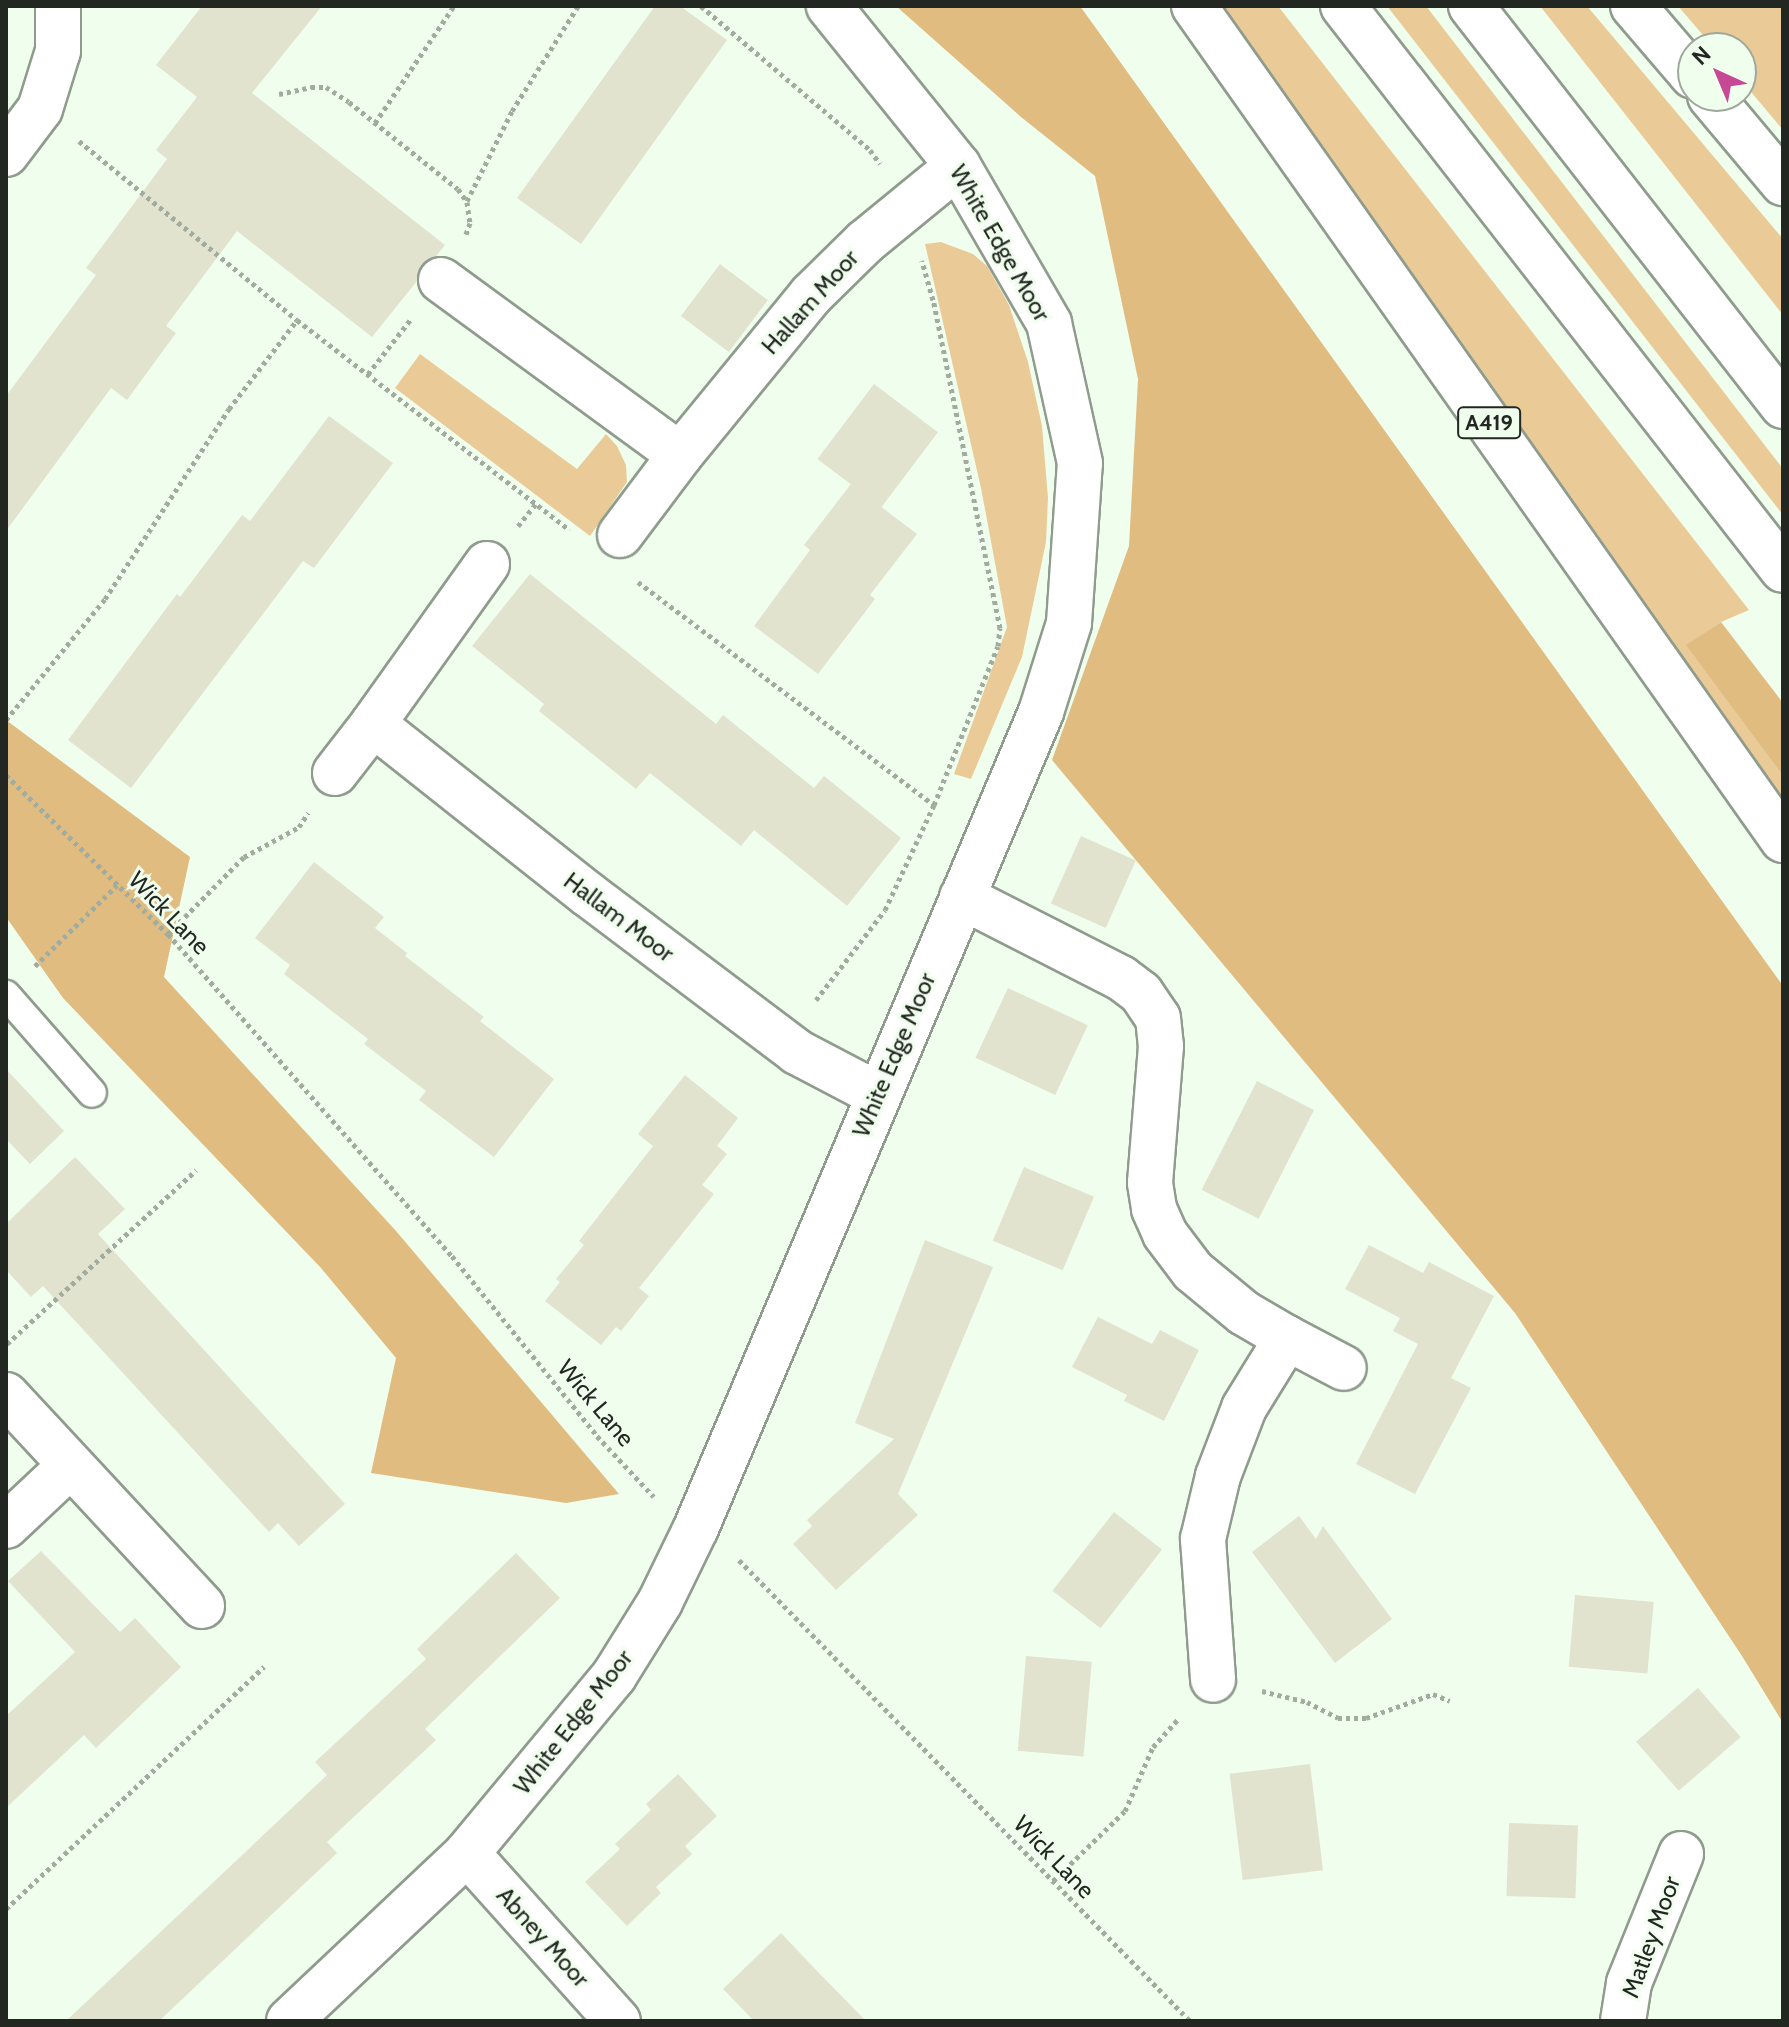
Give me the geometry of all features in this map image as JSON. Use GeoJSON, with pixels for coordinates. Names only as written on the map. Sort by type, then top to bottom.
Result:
{"type":"FeatureCollection","features":[{"type":"Feature","properties":{"kind":"main road"},"geometry":{"type":"LineString","coordinates":[[6,154],[40,109],[58,51],[58,6]]}},
{"type":"Feature","properties":{"kind":"main road","name":"White Edge Moor"},"geometry":{"type":"LineString","coordinates":[[289,2021],[467,1853],[614,1676],[660,1602],[696,1528],[1041,712],[1069,623],[1080,463],[1049,323],[958,166],[829,6]]}},
{"type":"Feature","properties":{"kind":"main road","name":"A419"},"geometry":{"type":"LineString","coordinates":[[1194,6],[1783,840]]}},
{"type":"Feature","properties":{"kind":"main road"},"geometry":{"type":"LineString","coordinates":[[1343,6],[1783,570]]}},
{"type":"Feature","properties":{"kind":"main road"},"geometry":{"type":"LineString","coordinates":[[1471,6],[1783,406]]}},
{"type":"Feature","properties":{"kind":"main road"},"geometry":{"type":"LineString","coordinates":[[1633,6],[1677,57]]}},
{"type":"Feature","properties":{"kind":"main road"},"geometry":{"type":"LineString","coordinates":[[1723,112],[1783,183]]}},
{"type":"Feature","properties":{"kind":"main road","name":"Hallam Moor"},"geometry":{"type":"LineString","coordinates":[[609,549],[680,455],[811,295],[865,242],[958,166]]}},
{"type":"Feature","properties":{"kind":"main road"},"geometry":{"type":"LineString","coordinates":[[441,280],[680,455]]}},
{"type":"Feature","properties":{"kind":"main road"},"geometry":{"type":"LineString","coordinates":[[335,773],[487,564]]}},
{"type":"Feature","properties":{"kind":"main road","name":"Hallam Moor"},"geometry":{"type":"LineString","coordinates":[[373,724],[589,895],[784,1041],[877,1094]]}},
{"type":"Feature","properties":{"kind":"main road"},"geometry":{"type":"LineString","coordinates":[[962,897],[1085,958],[1141,993],[1158,1018],[1161,1046],[1150,1183],[1154,1209],[1165,1234],[1193,1271],[1244,1313],[1344,1368]]}},
{"type":"Feature","properties":{"kind":"main road"},"geometry":{"type":"LineString","coordinates":[[1213,1680],[1203,1539],[1218,1476],[1244,1408],[1287,1338]]}},
{"type":"Feature","properties":{"kind":"main road"},"geometry":{"type":"LineString","coordinates":[[6,1395],[202,1606]]}},
{"type":"Feature","properties":{"kind":"main road"},"geometry":{"type":"LineString","coordinates":[[6,1526],[70,1466]]}},
{"type":"Feature","properties":{"kind":"main road","name":"Abney Moor"},"geometry":{"type":"LineString","coordinates":[[467,1853],[618,2021]]}},
{"type":"Feature","properties":{"kind":"main road","name":"Matley Moor"},"geometry":{"type":"LineString","coordinates":[[1623,2021],[1629,1983],[1681,1854]]}},
{"type":"Feature","properties":{"kind":"lane"},"geometry":{"type":"LineString","coordinates":[[6,995],[92,1093]]}},
{"type":"Feature","properties":{"kind":"path"},"geometry":{"type":"LineString","coordinates":[[375,123],[454,6]]}},
{"type":"Feature","properties":{"kind":"path"},"geometry":{"type":"LineString","coordinates":[[467,202],[512,111],[578,6]]}},
{"type":"Feature","properties":{"kind":"path"},"geometry":{"type":"LineString","coordinates":[[701,6],[870,150],[880,164],[899,214],[918,249],[933,300],[1000,628],[998,646],[934,805],[885,910],[784,1041]]}},
{"type":"Feature","properties":{"kind":"path"},"geometry":{"type":"LineString","coordinates":[[279,94],[326,87],[458,189],[467,202],[470,223],[462,245],[441,280],[368,374]]}},
{"type":"Feature","properties":{"kind":"path"},"geometry":{"type":"LineString","coordinates":[[40,109],[297,320],[609,549],[934,805]]}},
{"type":"Feature","properties":{"kind":"path"},"geometry":{"type":"LineString","coordinates":[[6,720],[105,599],[229,409],[297,320]]}},
{"type":"Feature","properties":{"kind":"path"},"geometry":{"type":"LineString","coordinates":[[168,934],[244,857],[299,827],[335,773]]}},
{"type":"Feature","properties":{"kind":"path","name":"Wick Lane"},"geometry":{"type":"LineString","coordinates":[[6,775],[168,934],[452,1256],[597,1436],[659,1503],[742,1562],[778,1597],[1190,2021]]}},
{"type":"Feature","properties":{"kind":"path"},"geometry":{"type":"LineString","coordinates":[[6,995],[117,885]]}},
{"type":"Feature","properties":{"kind":"path"},"geometry":{"type":"LineString","coordinates":[[6,1345],[196,1170]]}},
{"type":"Feature","properties":{"kind":"path"},"geometry":{"type":"LineString","coordinates":[[6,1909],[264,1667]]}},
{"type":"Feature","properties":{"kind":"path"},"geometry":{"type":"LineString","coordinates":[[1053,1881],[1125,1811],[1153,1747],[1213,1680],[1307,1702],[1338,1718],[1366,1718],[1433,1694],[1450,1701]]}},
{"type":"Feature","properties":{"kind":"shaded area"},"geometry":{"type":"Polygon","coordinates":[[[896,6],[1080,6],[1783,986],[1783,1723],[1515,1313],[1052,760],[1129,546],[1138,379],[1095,176],[1021,117],[896,6]]]}},
{"type":"Feature","properties":{"kind":"shaded area"},"geometry":{"type":"Polygon","coordinates":[[[1221,6],[1278,6],[1749,610],[1721,622],[1687,645],[1783,776],[1783,800],[1221,6]]]}},
{"type":"Feature","properties":{"kind":"shaded area"},"geometry":{"type":"Polygon","coordinates":[[[1387,6],[1426,6],[1783,469],[1783,515],[1387,6]]]}},
{"type":"Feature","properties":{"kind":"shaded area"},"geometry":{"type":"Polygon","coordinates":[[[1540,6],[1587,6],[1783,239],[1783,315],[1540,6]]]}},
{"type":"Feature","properties":{"kind":"shaded area"},"geometry":{"type":"Polygon","coordinates":[[[1678,6],[1783,6],[1783,130],[1757,99],[1757,32],[1700,32],[1678,6]]]}},
{"type":"Feature","properties":{"kind":"shaded area"},"geometry":{"type":"Polygon","coordinates":[[[941,242],[973,254],[987,266],[1009,305],[1028,362],[1042,426],[1048,498],[1046,542],[1022,657],[971,779],[954,774],[1007,627],[981,488],[925,244],[941,242]]]}},
{"type":"Feature","properties":{"kind":"shaded area"},"geometry":{"type":"Polygon","coordinates":[[[420,354],[577,469],[606,434],[617,446],[626,465],[627,482],[590,536],[395,388],[420,354]]]}},
{"type":"Feature","properties":{"kind":"shaded area"},"geometry":{"type":"Polygon","coordinates":[[[1721,622],[1783,703],[1783,776],[1686,645],[1721,622]]]}},
{"type":"Feature","properties":{"kind":"shaded area"},"geometry":{"type":"Polygon","coordinates":[[[6,720],[190,857],[164,977],[396,1231],[619,1494],[566,1503],[371,1473],[396,1358],[321,1268],[63,998],[6,917],[6,720]]]}},
{"type":"Feature","properties":{"kind":"building"},"geometry":{"type":"Polygon","coordinates":[[[202,6],[322,6],[252,93],[445,245],[436,256],[421,265],[417,281],[372,337],[237,231],[166,326],[176,333],[127,400],[111,388],[6,531],[6,396],[96,275],[86,268],[167,159],[156,150],[197,97],[156,65],[202,6]]]}},
{"type":"Feature","properties":{"kind":"building"},"geometry":{"type":"Polygon","coordinates":[[[655,6],[680,6],[727,40],[581,244],[517,198],[655,6]]]}},
{"type":"Feature","properties":{"kind":"building"},"geometry":{"type":"Polygon","coordinates":[[[720,264],[768,300],[729,352],[681,316],[720,264]]]}},
{"type":"Feature","properties":{"kind":"building"},"geometry":{"type":"Polygon","coordinates":[[[874,384],[938,432],[881,507],[817,459],[874,384]]]}},
{"type":"Feature","properties":{"kind":"building"},"geometry":{"type":"Polygon","coordinates":[[[329,416],[393,463],[314,568],[303,561],[131,788],[68,740],[177,594],[180,597],[242,515],[250,521],[329,416]]]}},
{"type":"Feature","properties":{"kind":"building"},"geometry":{"type":"Polygon","coordinates":[[[851,484],[917,534],[870,595],[875,599],[818,674],[754,626],[810,550],[804,545],[851,484]]]}},
{"type":"Feature","properties":{"kind":"building"},"geometry":{"type":"Polygon","coordinates":[[[530,574],[716,724],[723,715],[814,788],[824,776],[901,838],[847,906],[754,830],[741,846],[650,773],[636,789],[539,711],[544,704],[472,646],[530,574]]]}},
{"type":"Feature","properties":{"kind":"building"},"geometry":{"type":"Polygon","coordinates":[[[1081,836],[1136,860],[1106,928],[1051,904],[1081,836]]]}},
{"type":"Feature","properties":{"kind":"building"},"geometry":{"type":"Polygon","coordinates":[[[314,862],[384,917],[375,928],[407,953],[405,956],[484,1017],[480,1021],[554,1079],[494,1157],[419,1100],[426,1091],[364,1044],[368,1039],[284,974],[290,965],[255,938],[314,862]]]}},
{"type":"Feature","properties":{"kind":"building"},"geometry":{"type":"Polygon","coordinates":[[[1008,988],[1088,1025],[1055,1095],[975,1058],[1008,988]]]}},
{"type":"Feature","properties":{"kind":"building"},"geometry":{"type":"Polygon","coordinates":[[[6,1069],[64,1131],[30,1164],[6,1139],[6,1069]]]}},
{"type":"Feature","properties":{"kind":"building"},"geometry":{"type":"Polygon","coordinates":[[[685,1075],[738,1118],[717,1146],[727,1154],[702,1185],[714,1194],[639,1288],[649,1296],[621,1331],[616,1327],[601,1345],[545,1301],[560,1282],[556,1279],[584,1245],[579,1241],[653,1146],[638,1134],[685,1075]]]}},
{"type":"Feature","properties":{"kind":"building"},"geometry":{"type":"Polygon","coordinates":[[[1257,1081],[1314,1110],[1259,1219],[1202,1190],[1257,1081]]]}},
{"type":"Feature","properties":{"kind":"building"},"geometry":{"type":"Polygon","coordinates":[[[75,1157],[125,1209],[98,1234],[345,1504],[299,1546],[278,1523],[269,1532],[43,1286],[31,1297],[6,1270],[6,1224],[75,1157]]]}},
{"type":"Feature","properties":{"kind":"building"},"geometry":{"type":"Polygon","coordinates":[[[1024,1167],[1094,1197],[1063,1270],[993,1241],[1024,1167]]]}},
{"type":"Feature","properties":{"kind":"building"},"geometry":{"type":"Polygon","coordinates":[[[925,1240],[993,1267],[898,1494],[918,1515],[836,1590],[793,1544],[812,1526],[807,1520],[894,1439],[855,1423],[925,1240]]]}},
{"type":"Feature","properties":{"kind":"building"},"geometry":{"type":"Polygon","coordinates":[[[1369,1245],[1423,1273],[1429,1262],[1494,1296],[1451,1378],[1471,1388],[1415,1494],[1356,1464],[1418,1344],[1393,1331],[1400,1318],[1345,1289],[1369,1245]]]}},
{"type":"Feature","properties":{"kind":"building"},"geometry":{"type":"Polygon","coordinates":[[[1098,1317],[1152,1344],[1160,1330],[1199,1350],[1164,1421],[1124,1401],[1127,1395],[1072,1367],[1098,1317]]]}},
{"type":"Feature","properties":{"kind":"building"},"geometry":{"type":"Polygon","coordinates":[[[1114,1512],[1162,1550],[1101,1628],[1052,1591],[1114,1512]]]}},
{"type":"Feature","properties":{"kind":"building"},"geometry":{"type":"Polygon","coordinates":[[[1299,1516],[1316,1539],[1323,1526],[1392,1619],[1335,1663],[1252,1552],[1299,1516]]]}},
{"type":"Feature","properties":{"kind":"building"},"geometry":{"type":"Polygon","coordinates":[[[41,1551],[120,1632],[135,1618],[181,1667],[96,1748],[84,1735],[6,1808],[6,1716],[75,1652],[8,1581],[41,1551]]]}},
{"type":"Feature","properties":{"kind":"building"},"geometry":{"type":"Polygon","coordinates":[[[516,1553],[560,1598],[425,1729],[436,1740],[327,1842],[337,1853],[159,2021],[66,2021],[327,1775],[315,1762],[426,1659],[417,1649],[516,1553]]]}},
{"type":"Feature","properties":{"kind":"building"},"geometry":{"type":"Polygon","coordinates":[[[1575,1595],[1654,1602],[1647,1674],[1569,1667],[1575,1595]]]}},
{"type":"Feature","properties":{"kind":"building"},"geometry":{"type":"Polygon","coordinates":[[[1026,1656],[1092,1662],[1083,1756],[1018,1751],[1026,1656]]]}},
{"type":"Feature","properties":{"kind":"building"},"geometry":{"type":"Polygon","coordinates":[[[1698,1688],[1741,1737],[1679,1791],[1636,1742],[1698,1688]]]}},
{"type":"Feature","properties":{"kind":"building"},"geometry":{"type":"Polygon","coordinates":[[[1310,1764],[1323,1870],[1243,1880],[1230,1774],[1310,1764]]]}},
{"type":"Feature","properties":{"kind":"building"},"geometry":{"type":"Polygon","coordinates":[[[678,1774],[717,1816],[685,1846],[692,1854],[656,1887],[661,1893],[627,1926],[585,1882],[620,1849],[615,1844],[651,1810],[646,1804],[678,1774]]]}},
{"type":"Feature","properties":{"kind":"building"},"geometry":{"type":"Polygon","coordinates":[[[1509,1823],[1578,1825],[1575,1898],[1506,1896],[1509,1823]]]}},
{"type":"Feature","properties":{"kind":"building"},"geometry":{"type":"Polygon","coordinates":[[[781,1933],[866,2021],[754,2021],[723,1989],[781,1933]]]}}]}
